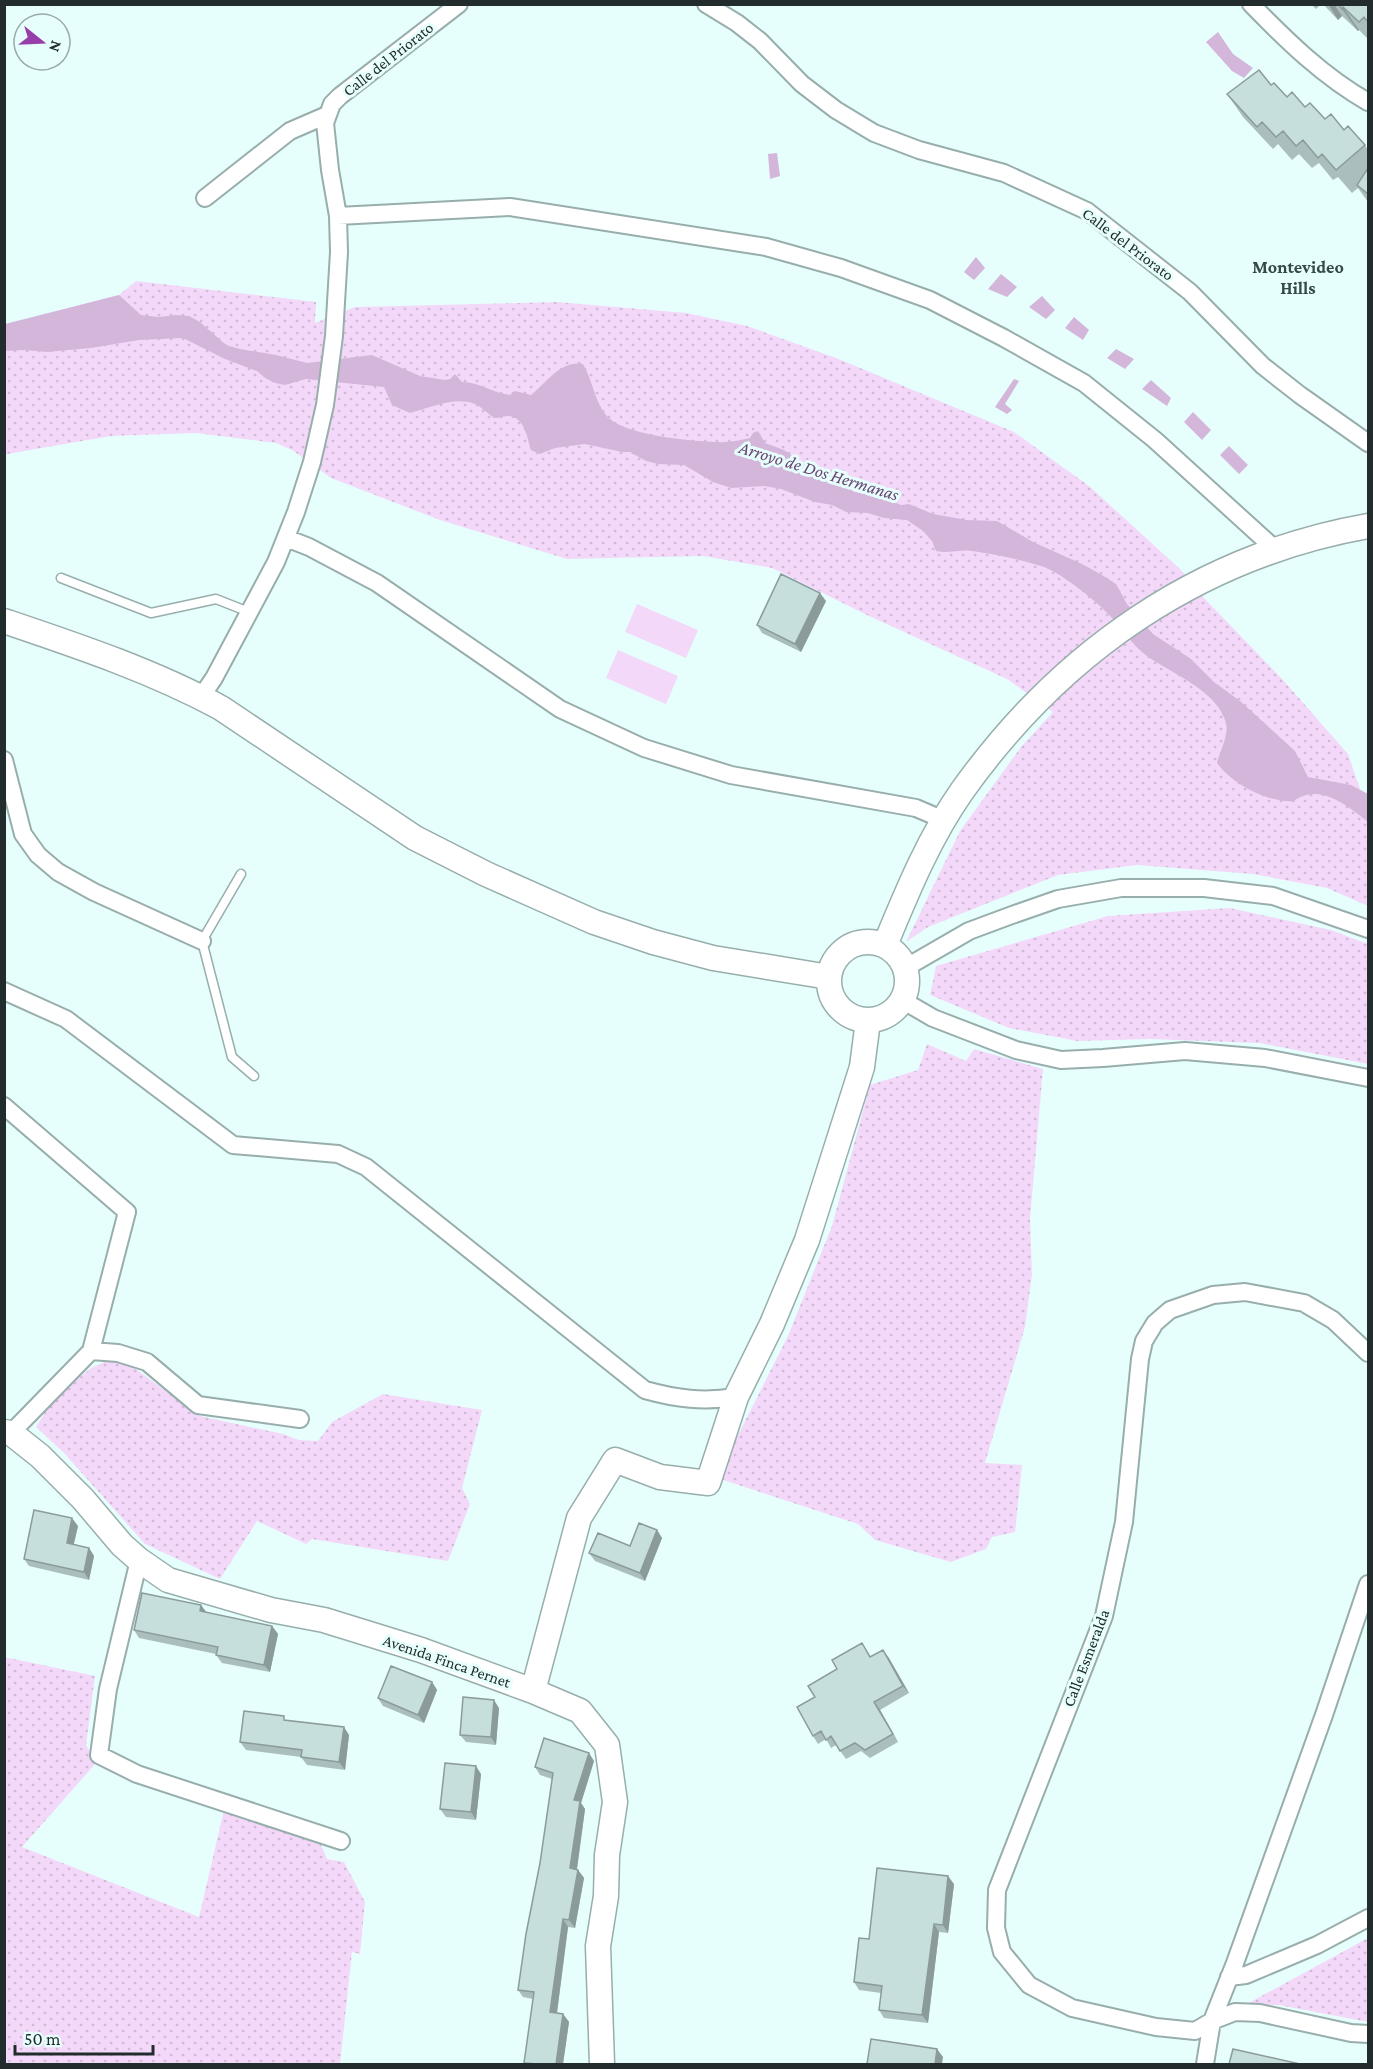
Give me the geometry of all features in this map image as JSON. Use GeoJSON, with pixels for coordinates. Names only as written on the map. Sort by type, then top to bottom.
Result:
{"type":"FeatureCollection","features":[{"type":"Feature","properties":{"kind":"street","name":"Calle del Priorato"},"geometry":{"type":"LineString","coordinates":[[327,115],[332,104],[340,96],[459,4]]}},
{"type":"Feature","properties":{"kind":"street","name":"Calle del Priorato"},"geometry":{"type":"LineString","coordinates":[[706,4],[737,23],[760,41],[802,84],[836,110],[874,133],[919,150],[1004,173],[1087,211],[1190,292],[1263,366],[1368,443]]}},
{"type":"Feature","properties":{"kind":"street"},"geometry":{"type":"LineString","coordinates":[[1251,4],[1303,55],[1368,102]]}},
{"type":"Feature","properties":{"kind":"street"},"geometry":{"type":"LineString","coordinates":[[205,198],[290,131],[327,115]]}},
{"type":"Feature","properties":{"kind":"street"},"geometry":{"type":"LineString","coordinates":[[201,697],[214,678],[286,538],[312,462],[325,405],[334,336],[339,252],[338,216],[325,123],[327,115]]}},
{"type":"Feature","properties":{"kind":"street"},"geometry":{"type":"LineString","coordinates":[[338,216],[510,207],[766,248],[841,268],[930,300],[1084,383],[1155,440],[1276,550]]}},
{"type":"Feature","properties":{"kind":"street"},"geometry":{"type":"LineString","coordinates":[[885,945],[911,882],[944,820],[962,792],[1012,726],[1041,695],[1108,638],[1166,599],[1276,550],[1337,532],[1368,526]]}},
{"type":"Feature","properties":{"kind":"street"},"geometry":{"type":"LineString","coordinates":[[286,538],[309,547],[377,583],[560,709],[645,748],[731,775],[916,808],[944,820]]}},
{"type":"Feature","properties":{"kind":"street"},"geometry":{"type":"LineString","coordinates":[[4,621],[85,649],[201,697],[221,708],[415,838],[508,884],[594,922],[653,942],[713,958],[829,977]]}},
{"type":"Feature","properties":{"kind":"street"},"geometry":{"type":"LineString","coordinates":[[4,760],[23,834],[38,855],[58,872],[94,892],[202,941]]}},
{"type":"Feature","properties":{"kind":"street"},"geometry":{"type":"LineString","coordinates":[[905,968],[969,932],[1012,915],[1058,899],[1121,888],[1204,888],[1273,896],[1368,929]]}},
{"type":"Feature","properties":{"kind":"street"},"geometry":{"type":"LineString","coordinates":[[867,942],[885,945],[899,957],[905,968],[907,980],[902,1000],[891,1013],[880,1019],[868,1021],[855,1019],[836,1005],[830,993],[830,969],[844,950],[855,944],[867,942]]}},
{"type":"Feature","properties":{"kind":"street"},"geometry":{"type":"LineString","coordinates":[[4,991],[66,1019],[233,1145],[338,1154],[366,1167],[645,1390],[668,1396],[711,1401],[736,1397]]}},
{"type":"Feature","properties":{"kind":"street"},"geometry":{"type":"LineString","coordinates":[[902,1000],[933,1018],[1016,1050],[1061,1059],[1185,1051],[1265,1058],[1368,1078]]}},
{"type":"Feature","properties":{"kind":"street"},"geometry":{"type":"LineString","coordinates":[[533,1691],[579,1518],[615,1460],[660,1478],[708,1483],[736,1397],[772,1324],[807,1240],[861,1067],[868,1021]]}},
{"type":"Feature","properties":{"kind":"street"},"geometry":{"type":"LineString","coordinates":[[4,1106],[127,1212],[91,1351],[7,1432]]}},
{"type":"Feature","properties":{"kind":"street","name":"Calle Esmeralda"},"geometry":{"type":"LineString","coordinates":[[1368,1353],[1333,1320],[1304,1303],[1245,1292],[1213,1295],[1170,1310],[1155,1323],[1144,1341],[1140,1359],[1124,1522],[1104,1616],[997,1890],[996,1928],[1002,1952],[1029,1985],[1049,1998],[1072,2008],[1156,2027],[1195,2031],[1212,2020],[1235,2012],[1260,2013],[1351,2033],[1368,2034]]}},
{"type":"Feature","properties":{"kind":"street"},"geometry":{"type":"LineString","coordinates":[[91,1351],[118,1353],[147,1362],[198,1405],[300,1419]]}},
{"type":"Feature","properties":{"kind":"street","name":"Avenida Finca Pernet"},"geometry":{"type":"LineString","coordinates":[[7,1432],[40,1456],[83,1499],[122,1545],[168,1580],[271,1610],[324,1620],[421,1650],[533,1691],[580,1711],[607,1745],[615,1802],[607,1855],[606,1896],[598,1946],[602,2064]]}},
{"type":"Feature","properties":{"kind":"street"},"geometry":{"type":"LineString","coordinates":[[139,1560],[108,1689],[99,1755],[137,1774],[341,1841]]}},
{"type":"Feature","properties":{"kind":"street"},"geometry":{"type":"LineString","coordinates":[[1205,2064],[1212,2020],[1324,1716],[1368,1584]]}},
{"type":"Feature","properties":{"kind":"street"},"geometry":{"type":"LineString","coordinates":[[1229,1977],[1246,1975],[1317,1945],[1368,1918]]}},
{"type":"Feature","properties":{"kind":"lane"},"geometry":{"type":"LineString","coordinates":[[61,578],[152,613],[216,599],[249,612]]}},
{"type":"Feature","properties":{"kind":"lane"},"geometry":{"type":"LineString","coordinates":[[241,874],[202,941],[232,1057],[254,1076]]}},
{"type":"Feature","properties":{"kind":"shaded area"},"geometry":{"type":"Polygon","coordinates":[[[1218,32],[1233,54],[1253,68],[1244,78],[1232,71],[1206,42],[1218,32]]]}},
{"type":"Feature","properties":{"kind":"shaded area"},"geometry":{"type":"Polygon","coordinates":[[[777,153],[780,176],[770,179],[768,154],[777,153]]]}},
{"type":"Feature","properties":{"kind":"shaded area"},"geometry":{"type":"Polygon","coordinates":[[[976,257],[985,268],[974,280],[964,272],[976,257]]]}},
{"type":"Feature","properties":{"kind":"shaded area"},"geometry":{"type":"Polygon","coordinates":[[[1001,274],[1017,287],[1007,297],[988,289],[1001,274]]]}},
{"type":"Feature","properties":{"kind":"shaded area"},"geometry":{"type":"Polygon","coordinates":[[[136,281],[316,302],[315,323],[355,307],[557,302],[686,313],[747,326],[836,358],[1014,432],[1089,486],[1181,570],[1348,754],[1361,792],[1368,802],[1368,906],[1327,888],[1253,874],[1137,865],[1058,875],[928,927],[906,942],[960,831],[1021,747],[1053,712],[1007,679],[869,616],[772,568],[703,556],[567,559],[440,520],[331,478],[292,450],[276,443],[196,433],[111,436],[7,454],[5,457],[5,325],[119,295],[136,281]]]}},
{"type":"Feature","properties":{"kind":"shaded area"},"geometry":{"type":"Polygon","coordinates":[[[119,295],[141,315],[189,316],[200,322],[226,345],[240,349],[307,363],[372,355],[420,376],[445,380],[455,374],[462,382],[510,395],[515,391],[531,395],[561,369],[568,365],[583,364],[606,415],[627,428],[659,436],[722,442],[750,438],[758,431],[765,443],[784,450],[813,470],[833,474],[854,492],[882,497],[901,505],[909,504],[933,514],[967,520],[997,521],[1116,584],[1127,604],[1153,634],[1191,659],[1214,682],[1240,701],[1295,751],[1308,777],[1351,785],[1368,794],[1368,822],[1333,798],[1313,794],[1294,801],[1273,799],[1251,791],[1232,778],[1217,763],[1227,728],[1214,701],[1193,684],[1142,652],[1099,605],[1071,582],[1044,567],[981,552],[936,551],[932,541],[923,531],[907,520],[884,518],[868,513],[846,512],[832,505],[815,502],[781,489],[764,486],[731,488],[713,482],[684,465],[658,464],[646,461],[630,452],[585,444],[555,448],[540,454],[531,450],[519,420],[509,416],[494,418],[475,404],[451,402],[410,413],[392,405],[384,387],[306,379],[285,385],[275,383],[257,371],[225,359],[183,338],[139,340],[47,352],[5,351],[5,324],[119,295]]]}},
{"type":"Feature","properties":{"kind":"shaded area"},"geometry":{"type":"Polygon","coordinates":[[[1042,296],[1055,310],[1046,319],[1029,307],[1042,296]]]}},
{"type":"Feature","properties":{"kind":"shaded area"},"geometry":{"type":"Polygon","coordinates":[[[1074,317],[1089,330],[1083,340],[1065,328],[1074,317]]]}},
{"type":"Feature","properties":{"kind":"shaded area"},"geometry":{"type":"Polygon","coordinates":[[[1116,349],[1134,359],[1125,369],[1107,358],[1116,349]]]}},
{"type":"Feature","properties":{"kind":"shaded area"},"geometry":{"type":"Polygon","coordinates":[[[1014,379],[1019,381],[1005,404],[1012,410],[1007,414],[995,407],[1014,379]]]}},
{"type":"Feature","properties":{"kind":"shaded area"},"geometry":{"type":"Polygon","coordinates":[[[1151,380],[1171,398],[1167,406],[1142,389],[1151,380]]]}},
{"type":"Feature","properties":{"kind":"shaded area"},"geometry":{"type":"Polygon","coordinates":[[[1193,412],[1211,430],[1202,440],[1184,422],[1193,412]]]}},
{"type":"Feature","properties":{"kind":"shaded area"},"geometry":{"type":"Polygon","coordinates":[[[1229,446],[1248,465],[1239,474],[1220,455],[1229,446]]]}},
{"type":"Feature","properties":{"kind":"shaded area"},"geometry":{"type":"Polygon","coordinates":[[[637,604],[698,630],[686,658],[625,632],[637,604]]]}},
{"type":"Feature","properties":{"kind":"shaded area"},"geometry":{"type":"Polygon","coordinates":[[[618,650],[678,676],[666,704],[606,678],[618,650]]]}},
{"type":"Feature","properties":{"kind":"shaded area"},"geometry":{"type":"Polygon","coordinates":[[[1230,908],[1331,930],[1368,944],[1368,1064],[1259,1043],[1150,1039],[1077,1041],[1009,1028],[930,995],[936,966],[1108,916],[1230,908]]]}},
{"type":"Feature","properties":{"kind":"shaded area"},"geometry":{"type":"Polygon","coordinates":[[[927,1044],[966,1061],[974,1049],[1043,1069],[1030,1219],[1032,1274],[1025,1327],[985,1463],[1022,1465],[1015,1532],[992,1537],[986,1549],[951,1562],[875,1540],[858,1524],[720,1479],[730,1451],[788,1336],[832,1226],[870,1085],[918,1070],[927,1044]]]}},
{"type":"Feature","properties":{"kind":"shaded area"},"geometry":{"type":"Polygon","coordinates":[[[118,1356],[200,1416],[283,1434],[299,1440],[318,1441],[332,1422],[383,1394],[482,1410],[462,1488],[470,1504],[448,1561],[312,1539],[306,1544],[257,1521],[220,1579],[145,1544],[64,1453],[36,1427],[54,1398],[91,1368],[118,1356]]]}},
{"type":"Feature","properties":{"kind":"shaded area"},"geometry":{"type":"Polygon","coordinates":[[[4,1657],[95,1676],[86,1745],[96,1763],[22,1847],[199,1917],[224,1810],[319,1840],[327,1859],[344,1862],[365,1902],[360,1954],[352,1952],[340,2064],[5,2064],[4,1657]]]}},
{"type":"Feature","properties":{"kind":"shaded area"},"geometry":{"type":"Polygon","coordinates":[[[1368,1938],[1368,2022],[1279,2005],[1245,2005],[1368,1938]]]}},
{"type":"Feature","properties":{"kind":"building"},"geometry":{"type":"Polygon","coordinates":[[[1338,4],[1368,4],[1368,22],[1364,17],[1359,22],[1338,4]]]}},
{"type":"Feature","properties":{"kind":"building"},"geometry":{"type":"Polygon","coordinates":[[[1259,70],[1271,85],[1274,83],[1287,97],[1292,92],[1305,107],[1310,103],[1325,119],[1331,114],[1344,130],[1348,126],[1365,145],[1336,170],[1322,154],[1318,158],[1303,140],[1296,146],[1283,131],[1276,137],[1262,122],[1257,127],[1227,94],[1259,70]]]}},
{"type":"Feature","properties":{"kind":"building"},"geometry":{"type":"Polygon","coordinates":[[[1368,168],[1368,194],[1357,185],[1368,168]]]}},
{"type":"Feature","properties":{"kind":"building"},"geometry":{"type":"Polygon","coordinates":[[[781,574],[820,593],[795,644],[757,625],[781,574]]]}},
{"type":"Feature","properties":{"kind":"building"},"geometry":{"type":"Polygon","coordinates":[[[34,1510],[72,1518],[67,1543],[89,1548],[84,1572],[24,1559],[34,1510]]]}},
{"type":"Feature","properties":{"kind":"building"},"geometry":{"type":"Polygon","coordinates":[[[639,1523],[657,1530],[640,1573],[589,1553],[598,1533],[630,1546],[639,1523]]]}},
{"type":"Feature","properties":{"kind":"building"},"geometry":{"type":"Polygon","coordinates":[[[142,1593],[201,1605],[200,1611],[272,1626],[264,1665],[216,1655],[218,1647],[134,1630],[142,1593]]]}},
{"type":"Feature","properties":{"kind":"building"},"geometry":{"type":"Polygon","coordinates":[[[862,1643],[870,1657],[883,1650],[903,1686],[874,1702],[893,1734],[865,1750],[855,1743],[840,1751],[831,1736],[826,1740],[821,1731],[813,1736],[797,1707],[815,1697],[808,1686],[837,1669],[832,1660],[862,1643]]]}},
{"type":"Feature","properties":{"kind":"building"},"geometry":{"type":"Polygon","coordinates":[[[391,1666],[432,1682],[418,1715],[378,1698],[391,1666]]]}},
{"type":"Feature","properties":{"kind":"building"},"geometry":{"type":"Polygon","coordinates":[[[463,1697],[494,1700],[491,1737],[460,1735],[463,1697]]]}},
{"type":"Feature","properties":{"kind":"building"},"geometry":{"type":"Polygon","coordinates":[[[244,1711],[284,1716],[284,1720],[344,1727],[339,1762],[301,1757],[302,1750],[240,1742],[244,1711]]]}},
{"type":"Feature","properties":{"kind":"building"},"geometry":{"type":"Polygon","coordinates":[[[544,1738],[589,1753],[574,1800],[580,1801],[570,1868],[578,1870],[569,1920],[563,1919],[550,2012],[563,2014],[556,2064],[524,2063],[534,1992],[518,1990],[553,1773],[535,1767],[544,1738]]]}},
{"type":"Feature","properties":{"kind":"building"},"geometry":{"type":"Polygon","coordinates":[[[445,1763],[476,1766],[471,1812],[440,1809],[445,1763]]]}},
{"type":"Feature","properties":{"kind":"building"},"geometry":{"type":"Polygon","coordinates":[[[877,1868],[948,1876],[943,1925],[934,1924],[922,2015],[879,2010],[882,1986],[854,1982],[859,1938],[869,1939],[877,1868]]]}},
{"type":"Feature","properties":{"kind":"building"},"geometry":{"type":"Polygon","coordinates":[[[871,2039],[937,2049],[935,2064],[867,2064],[871,2039]]]}},
{"type":"Feature","properties":{"kind":"building"},"geometry":{"type":"Polygon","coordinates":[[[1233,2049],[1300,2064],[1229,2064],[1233,2049]]]}},
{"type":"Feature","properties":{"kind":"district","name":"Montevideo Hills"},"geometry":{"type":"Point","coordinates":[1298,277]}},
{"type":"Feature","properties":{"kind":"water label","name":"Arroyo de Dos Hermanas"},"geometry":{"type":"Point","coordinates":[819,471]}}]}
